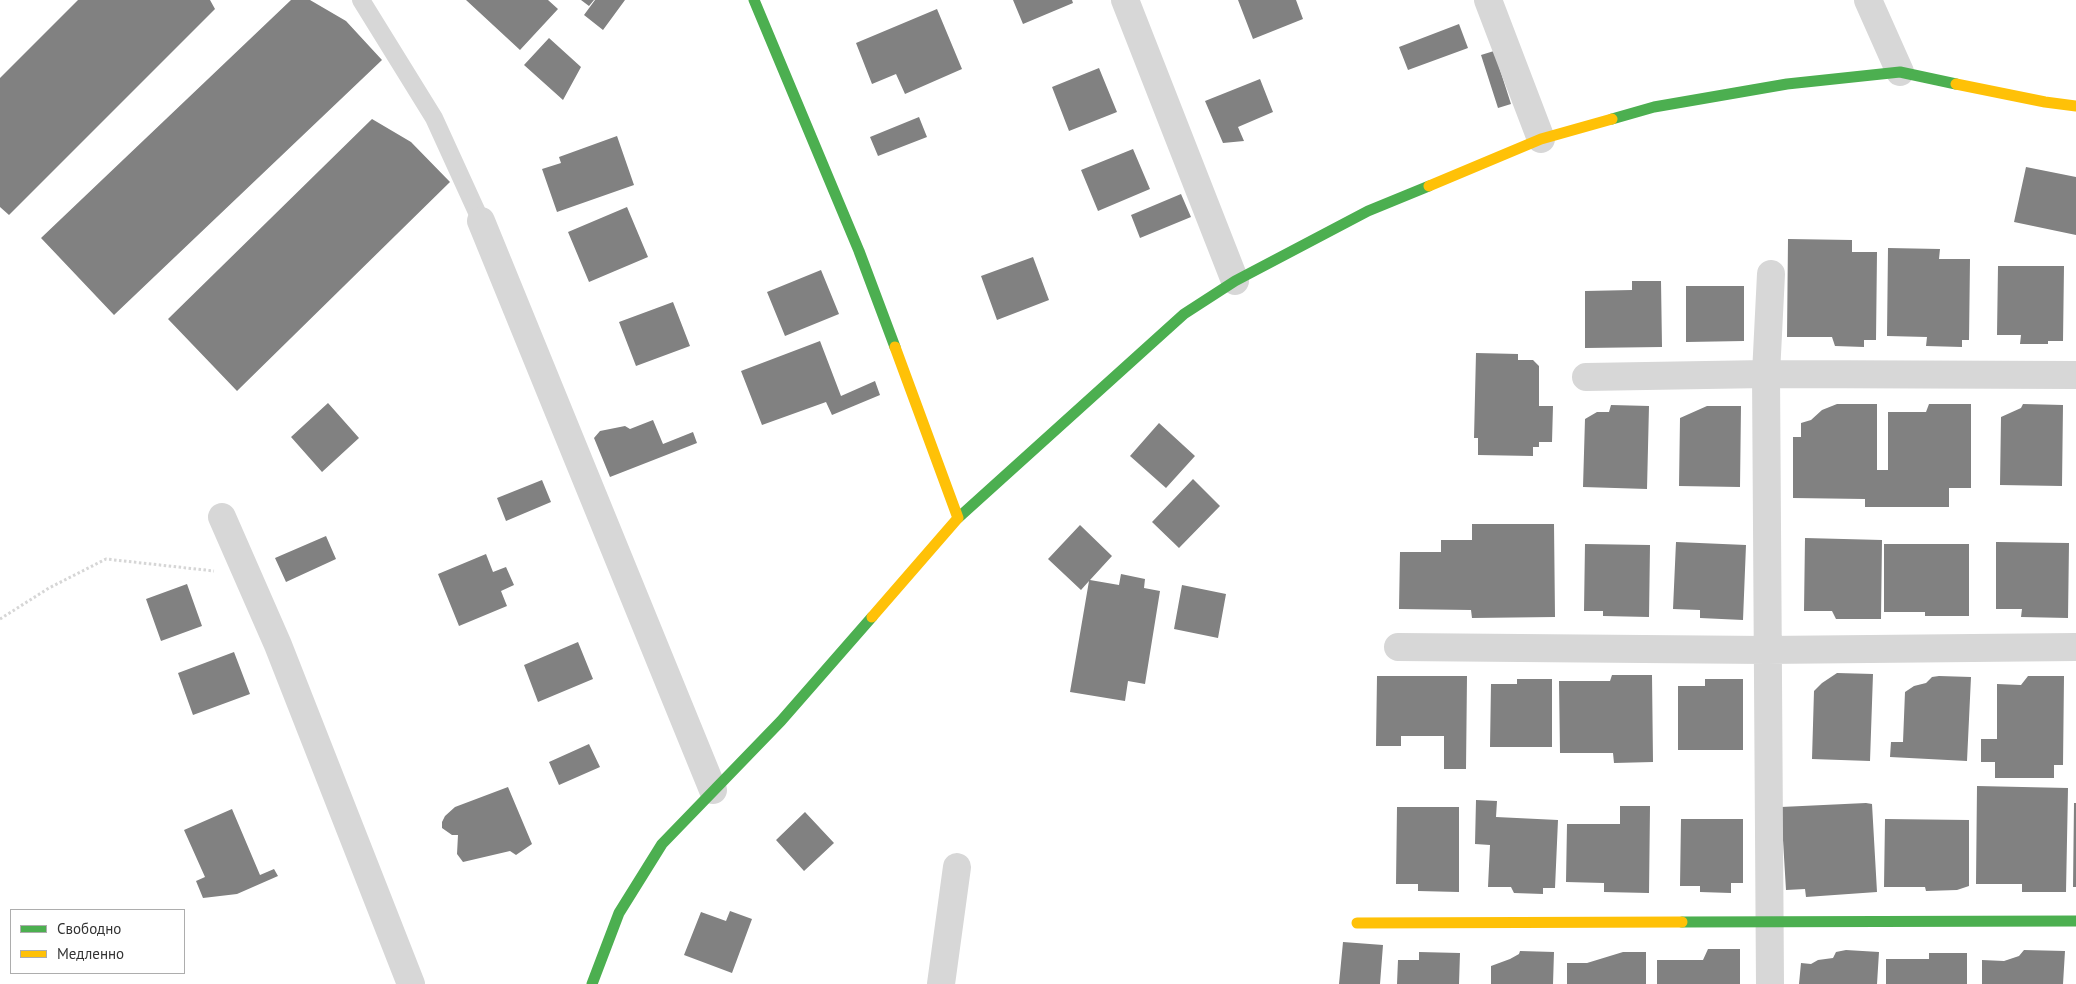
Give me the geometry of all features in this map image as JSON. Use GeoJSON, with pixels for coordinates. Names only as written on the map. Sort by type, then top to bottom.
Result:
{"type":"FeatureCollection","features":[{"type":"Feature","properties":{"kind":"street"},"geometry":{"type":"LineString","coordinates":[[754,0],[859,251],[958,518]]}},
{"type":"Feature","properties":{"kind":"street"},"geometry":{"type":"LineString","coordinates":[[1124,0],[1235,281]]}},
{"type":"Feature","properties":{"kind":"street"},"geometry":{"type":"LineString","coordinates":[[1488,0],[1540,139]]}},
{"type":"Feature","properties":{"kind":"street"},"geometry":{"type":"LineString","coordinates":[[1868,0],[1900,72]]}},
{"type":"Feature","properties":{"kind":"street"},"geometry":{"type":"LineString","coordinates":[[592,984],[619,913],[662,844],[781,721],[958,518],[1184,314],[1235,281],[1368,211],[1540,139],[1654,106],[1787,84],[1900,72],[2045,102],[2076,106]]}},
{"type":"Feature","properties":{"kind":"street"},"geometry":{"type":"LineString","coordinates":[[481,221],[713,790]]}},
{"type":"Feature","properties":{"kind":"street"},"geometry":{"type":"LineString","coordinates":[[1770,984],[1766,650],[1766,374],[1771,274]]}},
{"type":"Feature","properties":{"kind":"street"},"geometry":{"type":"LineString","coordinates":[[1586,377],[1766,374],[2076,375]]}},
{"type":"Feature","properties":{"kind":"street"},"geometry":{"type":"LineString","coordinates":[[222,517],[278,645],[411,984]]}},
{"type":"Feature","properties":{"kind":"street"},"geometry":{"type":"LineString","coordinates":[[1398,647],[1766,650],[2076,647]]}},
{"type":"Feature","properties":{"kind":"street"},"geometry":{"type":"LineString","coordinates":[[941,984],[957,867]]}},
{"type":"Feature","properties":{"kind":"street"},"geometry":{"type":"LineString","coordinates":[[1357,923],[2076,921]]}},
{"type":"Feature","properties":{"kind":"lane"},"geometry":{"type":"LineString","coordinates":[[361,0],[434,118],[481,221]]}},
{"type":"Feature","properties":{"kind":"path"},"geometry":{"type":"LineString","coordinates":[[0,619],[49,588],[106,559],[247,575]]}},
{"type":"Feature","properties":{"kind":"building"},"geometry":{"type":"Polygon","coordinates":[[[78,0],[210,0],[215,9],[9,215],[0,207],[0,78],[78,0]]]}},
{"type":"Feature","properties":{"kind":"building"},"geometry":{"type":"Polygon","coordinates":[[[291,0],[310,0],[346,21],[382,60],[114,315],[41,238],[291,0]]]}},
{"type":"Feature","properties":{"kind":"building"},"geometry":{"type":"Polygon","coordinates":[[[466,0],[548,0],[558,9],[520,50],[466,0]]]}},
{"type":"Feature","properties":{"kind":"building"},"geometry":{"type":"Polygon","coordinates":[[[581,0],[594,0],[589,6],[581,0]]]}},
{"type":"Feature","properties":{"kind":"building"},"geometry":{"type":"Polygon","coordinates":[[[595,0],[625,0],[603,30],[584,15],[595,0]]]}},
{"type":"Feature","properties":{"kind":"building"},"geometry":{"type":"Polygon","coordinates":[[[1013,0],[1072,0],[1073,3],[1023,24],[1013,0]]]}},
{"type":"Feature","properties":{"kind":"building"},"geometry":{"type":"Polygon","coordinates":[[[1238,0],[1296,0],[1303,19],[1253,39],[1238,0]]]}},
{"type":"Feature","properties":{"kind":"building"},"geometry":{"type":"Polygon","coordinates":[[[937,9],[962,69],[905,94],[896,74],[872,84],[856,43],[937,9]]]}},
{"type":"Feature","properties":{"kind":"building"},"geometry":{"type":"Polygon","coordinates":[[[1459,24],[1468,48],[1408,70],[1399,47],[1459,24]]]}},
{"type":"Feature","properties":{"kind":"building"},"geometry":{"type":"Polygon","coordinates":[[[549,38],[581,67],[563,100],[524,65],[549,38]]]}},
{"type":"Feature","properties":{"kind":"building"},"geometry":{"type":"Polygon","coordinates":[[[1494,51],[1511,104],[1498,108],[1481,55],[1494,51]]]}},
{"type":"Feature","properties":{"kind":"building"},"geometry":{"type":"Polygon","coordinates":[[[1099,68],[1117,112],[1069,131],[1052,87],[1099,68]]]}},
{"type":"Feature","properties":{"kind":"building"},"geometry":{"type":"Polygon","coordinates":[[[1260,79],[1273,112],[1238,127],[1244,141],[1223,143],[1205,101],[1260,79]]]}},
{"type":"Feature","properties":{"kind":"building"},"geometry":{"type":"Polygon","coordinates":[[[919,117],[927,137],[878,156],[870,137],[919,117]]]}},
{"type":"Feature","properties":{"kind":"building"},"geometry":{"type":"Polygon","coordinates":[[[372,119],[411,142],[450,182],[237,391],[168,319],[372,119]]]}},
{"type":"Feature","properties":{"kind":"building"},"geometry":{"type":"Polygon","coordinates":[[[617,136],[634,185],[557,212],[542,169],[561,163],[559,157],[617,136]]]}},
{"type":"Feature","properties":{"kind":"building"},"geometry":{"type":"Polygon","coordinates":[[[1133,149],[1150,189],[1098,211],[1081,170],[1133,149]]]}},
{"type":"Feature","properties":{"kind":"building"},"geometry":{"type":"Polygon","coordinates":[[[2026,167],[2076,177],[2076,235],[2014,222],[2026,167]]]}},
{"type":"Feature","properties":{"kind":"building"},"geometry":{"type":"Polygon","coordinates":[[[1181,194],[1191,217],[1140,238],[1131,215],[1181,194]]]}},
{"type":"Feature","properties":{"kind":"building"},"geometry":{"type":"Polygon","coordinates":[[[627,207],[648,257],[589,282],[568,232],[627,207]]]}},
{"type":"Feature","properties":{"kind":"building"},"geometry":{"type":"Polygon","coordinates":[[[1788,239],[1852,240],[1852,252],[1877,252],[1876,340],[1864,340],[1864,347],[1835,346],[1832,337],[1787,337],[1788,239]]]}},
{"type":"Feature","properties":{"kind":"building"},"geometry":{"type":"Polygon","coordinates":[[[1888,248],[1940,249],[1939,259],[1970,259],[1969,340],[1962,340],[1962,347],[1926,346],[1927,337],[1887,336],[1888,248]]]}},
{"type":"Feature","properties":{"kind":"building"},"geometry":{"type":"Polygon","coordinates":[[[1033,257],[1049,300],[997,320],[981,276],[1033,257]]]}},
{"type":"Feature","properties":{"kind":"building"},"geometry":{"type":"Polygon","coordinates":[[[1998,266],[2064,266],[2063,341],[2048,341],[2048,344],[2020,344],[2021,335],[1997,335],[1998,266]]]}},
{"type":"Feature","properties":{"kind":"building"},"geometry":{"type":"Polygon","coordinates":[[[821,270],[839,314],[785,336],[767,292],[821,270]]]}},
{"type":"Feature","properties":{"kind":"building"},"geometry":{"type":"Polygon","coordinates":[[[1632,281],[1661,281],[1662,347],[1585,348],[1585,291],[1632,290],[1632,281]]]}},
{"type":"Feature","properties":{"kind":"building"},"geometry":{"type":"Polygon","coordinates":[[[1686,286],[1744,286],[1744,341],[1686,342],[1686,286]]]}},
{"type":"Feature","properties":{"kind":"building"},"geometry":{"type":"Polygon","coordinates":[[[673,302],[690,346],[636,366],[619,322],[673,302]]]}},
{"type":"Feature","properties":{"kind":"building"},"geometry":{"type":"Polygon","coordinates":[[[820,341],[841,396],[875,381],[880,395],[832,415],[826,402],[762,425],[741,371],[820,341]]]}},
{"type":"Feature","properties":{"kind":"building"},"geometry":{"type":"Polygon","coordinates":[[[1476,353],[1518,354],[1518,360],[1533,360],[1539,366],[1539,406],[1553,406],[1552,442],[1539,442],[1539,447],[1533,447],[1533,456],[1478,455],[1478,438],[1474,438],[1476,353]]]}},
{"type":"Feature","properties":{"kind":"building"},"geometry":{"type":"Polygon","coordinates":[[[328,403],[359,438],[322,472],[291,437],[328,403]]]}},
{"type":"Feature","properties":{"kind":"building"},"geometry":{"type":"Polygon","coordinates":[[[1837,404],[1877,404],[1877,470],[1888,470],[1888,412],[1926,412],[1929,404],[1971,404],[1971,488],[1949,488],[1949,507],[1865,507],[1865,499],[1793,498],[1793,437],[1801,437],[1801,423],[1811,420],[1822,410],[1837,404]]]}},
{"type":"Feature","properties":{"kind":"building"},"geometry":{"type":"Polygon","coordinates":[[[2023,404],[2063,405],[2062,486],[2000,485],[2001,417],[2021,408],[2023,404]]]}},
{"type":"Feature","properties":{"kind":"building"},"geometry":{"type":"Polygon","coordinates":[[[1611,405],[1649,406],[1647,489],[1583,487],[1585,419],[1597,412],[1609,412],[1611,405]]]}},
{"type":"Feature","properties":{"kind":"building"},"geometry":{"type":"Polygon","coordinates":[[[1707,406],[1741,406],[1740,487],[1679,486],[1680,418],[1707,406]]]}},
{"type":"Feature","properties":{"kind":"building"},"geometry":{"type":"Polygon","coordinates":[[[653,420],[663,444],[693,432],[697,443],[610,477],[594,438],[600,431],[625,426],[630,429],[653,420]]]}},
{"type":"Feature","properties":{"kind":"building"},"geometry":{"type":"Polygon","coordinates":[[[1159,423],[1195,456],[1166,488],[1130,456],[1159,423]]]}},
{"type":"Feature","properties":{"kind":"building"},"geometry":{"type":"Polygon","coordinates":[[[1193,479],[1220,506],[1179,548],[1152,522],[1193,479]]]}},
{"type":"Feature","properties":{"kind":"building"},"geometry":{"type":"Polygon","coordinates":[[[542,480],[551,502],[506,521],[497,498],[542,480]]]}},
{"type":"Feature","properties":{"kind":"building"},"geometry":{"type":"Polygon","coordinates":[[[1472,524],[1554,524],[1555,617],[1472,618],[1471,610],[1399,609],[1400,552],[1441,552],[1441,540],[1472,540],[1472,524]]]}},
{"type":"Feature","properties":{"kind":"building"},"geometry":{"type":"Polygon","coordinates":[[[1080,525],[1112,556],[1090,580],[1119,585],[1121,574],[1145,579],[1144,588],[1160,591],[1145,684],[1128,681],[1125,701],[1070,692],[1089,581],[1081,590],[1048,559],[1080,525]]]}},
{"type":"Feature","properties":{"kind":"building"},"geometry":{"type":"Polygon","coordinates":[[[326,536],[336,559],[286,582],[275,558],[326,536]]]}},
{"type":"Feature","properties":{"kind":"building"},"geometry":{"type":"Polygon","coordinates":[[[1805,538],[1882,540],[1881,619],[1836,619],[1832,611],[1804,611],[1805,538]]]}},
{"type":"Feature","properties":{"kind":"building"},"geometry":{"type":"Polygon","coordinates":[[[1676,542],[1746,545],[1743,620],[1700,618],[1700,610],[1673,609],[1676,542]]]}},
{"type":"Feature","properties":{"kind":"building"},"geometry":{"type":"Polygon","coordinates":[[[1996,542],[2069,543],[2068,618],[2021,617],[2022,609],[1996,609],[1996,542]]]}},
{"type":"Feature","properties":{"kind":"building"},"geometry":{"type":"Polygon","coordinates":[[[1585,544],[1650,545],[1649,617],[1603,616],[1603,611],[1584,611],[1585,544]]]}},
{"type":"Feature","properties":{"kind":"building"},"geometry":{"type":"Polygon","coordinates":[[[1884,544],[1969,544],[1969,616],[1925,616],[1925,612],[1884,612],[1884,544]]]}},
{"type":"Feature","properties":{"kind":"building"},"geometry":{"type":"Polygon","coordinates":[[[486,554],[493,572],[506,567],[514,585],[501,591],[507,606],[459,626],[438,574],[486,554]]]}},
{"type":"Feature","properties":{"kind":"building"},"geometry":{"type":"Polygon","coordinates":[[[187,584],[202,626],[161,641],[146,599],[187,584]]]}},
{"type":"Feature","properties":{"kind":"building"},"geometry":{"type":"Polygon","coordinates":[[[1182,585],[1226,594],[1218,638],[1174,629],[1182,585]]]}},
{"type":"Feature","properties":{"kind":"building"},"geometry":{"type":"Polygon","coordinates":[[[578,642],[593,679],[538,702],[524,665],[578,642]]]}},
{"type":"Feature","properties":{"kind":"building"},"geometry":{"type":"Polygon","coordinates":[[[234,652],[250,694],[193,715],[178,673],[234,652]]]}},
{"type":"Feature","properties":{"kind":"building"},"geometry":{"type":"Polygon","coordinates":[[[1837,673],[1873,674],[1870,761],[1812,759],[1814,691],[1837,673]]]}},
{"type":"Feature","properties":{"kind":"building"},"geometry":{"type":"Polygon","coordinates":[[[1612,675],[1652,675],[1653,762],[1614,763],[1613,753],[1560,753],[1559,681],[1610,681],[1612,675]]]}},
{"type":"Feature","properties":{"kind":"building"},"geometry":{"type":"Polygon","coordinates":[[[1377,676],[1467,676],[1466,769],[1444,769],[1444,736],[1401,736],[1401,746],[1376,746],[1377,676]]]}},
{"type":"Feature","properties":{"kind":"building"},"geometry":{"type":"Polygon","coordinates":[[[2028,676],[2064,676],[2063,765],[2054,765],[2054,778],[1995,778],[1995,762],[1981,762],[1981,739],[1997,739],[1997,684],[2021,685],[2028,676]]]}},
{"type":"Feature","properties":{"kind":"building"},"geometry":{"type":"Polygon","coordinates":[[[1932,677],[1971,677],[1967,761],[1890,757],[1891,742],[1903,742],[1905,692],[1914,686],[1926,683],[1932,677]]]}},
{"type":"Feature","properties":{"kind":"building"},"geometry":{"type":"Polygon","coordinates":[[[1517,679],[1552,679],[1552,747],[1490,747],[1491,684],[1517,684],[1517,679]]]}},
{"type":"Feature","properties":{"kind":"building"},"geometry":{"type":"Polygon","coordinates":[[[1705,679],[1743,679],[1743,750],[1678,750],[1678,686],[1705,686],[1705,679]]]}},
{"type":"Feature","properties":{"kind":"building"},"geometry":{"type":"Polygon","coordinates":[[[589,744],[600,767],[559,785],[549,762],[589,744]]]}},
{"type":"Feature","properties":{"kind":"building"},"geometry":{"type":"Polygon","coordinates":[[[1977,786],[2068,788],[2066,892],[2022,892],[2022,884],[1976,884],[1977,786]]]}},
{"type":"Feature","properties":{"kind":"building"},"geometry":{"type":"Polygon","coordinates":[[[508,787],[532,844],[516,855],[510,851],[463,862],[457,854],[458,835],[452,835],[442,828],[445,816],[455,807],[508,787]]]}},
{"type":"Feature","properties":{"kind":"building"},"geometry":{"type":"Polygon","coordinates":[[[1476,800],[1497,801],[1496,817],[1558,820],[1555,888],[1543,888],[1543,894],[1514,893],[1511,887],[1488,887],[1490,845],[1475,844],[1476,800]]]}},
{"type":"Feature","properties":{"kind":"building"},"geometry":{"type":"Polygon","coordinates":[[[2074,803],[2076,803],[2076,887],[2073,887],[2074,803]]]}},
{"type":"Feature","properties":{"kind":"building"},"geometry":{"type":"Polygon","coordinates":[[[1872,804],[1877,892],[1806,897],[1805,889],[1786,890],[1781,807],[1872,804]]]}},
{"type":"Feature","properties":{"kind":"building"},"geometry":{"type":"Polygon","coordinates":[[[1620,806],[1650,806],[1649,893],[1604,892],[1604,883],[1566,882],[1567,824],[1620,824],[1620,806]]]}},
{"type":"Feature","properties":{"kind":"building"},"geometry":{"type":"Polygon","coordinates":[[[1397,807],[1459,807],[1459,892],[1418,891],[1418,884],[1396,884],[1397,807]]]}},
{"type":"Feature","properties":{"kind":"building"},"geometry":{"type":"Polygon","coordinates":[[[232,809],[260,875],[274,869],[278,876],[237,894],[203,898],[196,881],[205,877],[184,830],[232,809]]]}},
{"type":"Feature","properties":{"kind":"building"},"geometry":{"type":"Polygon","coordinates":[[[805,812],[834,843],[804,871],[776,840],[805,812]]]}},
{"type":"Feature","properties":{"kind":"building"},"geometry":{"type":"Polygon","coordinates":[[[1681,819],[1743,819],[1743,883],[1731,883],[1731,893],[1700,892],[1700,886],[1680,886],[1681,819]]]}},
{"type":"Feature","properties":{"kind":"building"},"geometry":{"type":"Polygon","coordinates":[[[1885,819],[1969,820],[1969,886],[1957,890],[1926,891],[1925,887],[1884,887],[1885,819]]]}},
{"type":"Feature","properties":{"kind":"building"},"geometry":{"type":"Polygon","coordinates":[[[730,911],[752,919],[732,973],[684,955],[701,912],[726,921],[730,911]]]}},
{"type":"Feature","properties":{"kind":"building"},"geometry":{"type":"Polygon","coordinates":[[[1343,942],[1383,945],[1380,984],[1339,984],[1343,942]]]}},
{"type":"Feature","properties":{"kind":"building"},"geometry":{"type":"Polygon","coordinates":[[[1708,949],[1740,949],[1740,984],[1657,984],[1657,960],[1703,960],[1708,949]]]}},
{"type":"Feature","properties":{"kind":"building"},"geometry":{"type":"Polygon","coordinates":[[[1846,950],[1879,952],[1877,984],[1799,984],[1801,963],[1811,964],[1818,960],[1833,958],[1836,952],[1846,950]]]}},
{"type":"Feature","properties":{"kind":"building"},"geometry":{"type":"Polygon","coordinates":[[[2024,950],[2065,951],[2063,984],[1982,984],[1982,960],[2004,961],[2019,956],[2024,950]]]}},
{"type":"Feature","properties":{"kind":"building"},"geometry":{"type":"Polygon","coordinates":[[[1520,951],[1554,952],[1553,984],[1491,984],[1491,966],[1510,959],[1519,954],[1520,951]]]}},
{"type":"Feature","properties":{"kind":"building"},"geometry":{"type":"Polygon","coordinates":[[[1419,952],[1460,953],[1459,984],[1397,984],[1398,960],[1419,960],[1419,952]]]}},
{"type":"Feature","properties":{"kind":"building"},"geometry":{"type":"Polygon","coordinates":[[[1623,952],[1646,952],[1646,984],[1567,984],[1567,963],[1587,963],[1623,952]]]}},
{"type":"Feature","properties":{"kind":"building"},"geometry":{"type":"Polygon","coordinates":[[[1929,953],[1967,953],[1967,984],[1886,984],[1886,959],[1929,959],[1929,953]]]}},
{"type":"Feature","properties":{"kind":"traffic: fast"},"geometry":{"type":"LineString","coordinates":[[754,0],[859,251],[895,347]]}},
{"type":"Feature","properties":{"kind":"traffic: fast"},"geometry":{"type":"LineString","coordinates":[[1612,119],[1654,107],[1787,84],[1900,72],[1956,84]]}},
{"type":"Feature","properties":{"kind":"traffic: fast"},"geometry":{"type":"LineString","coordinates":[[958,518],[1184,314],[1235,281],[1368,211],[1429,186]]}},
{"type":"Feature","properties":{"kind":"traffic: fast"},"geometry":{"type":"LineString","coordinates":[[592,984],[619,913],[662,844],[781,721],[872,617]]}},
{"type":"Feature","properties":{"kind":"traffic: fast"},"geometry":{"type":"LineString","coordinates":[[1682,922],[2076,921]]}},
{"type":"Feature","properties":{"kind":"traffic: slow"},"geometry":{"type":"LineString","coordinates":[[1956,84],[2045,102],[2076,106]]}},
{"type":"Feature","properties":{"kind":"traffic: slow"},"geometry":{"type":"LineString","coordinates":[[1429,186],[1541,139],[1612,119]]}},
{"type":"Feature","properties":{"kind":"traffic: slow"},"geometry":{"type":"LineString","coordinates":[[872,617],[958,518],[895,347]]}},
{"type":"Feature","properties":{"kind":"traffic: slow"},"geometry":{"type":"LineString","coordinates":[[1357,923],[1682,922]]}}]}
